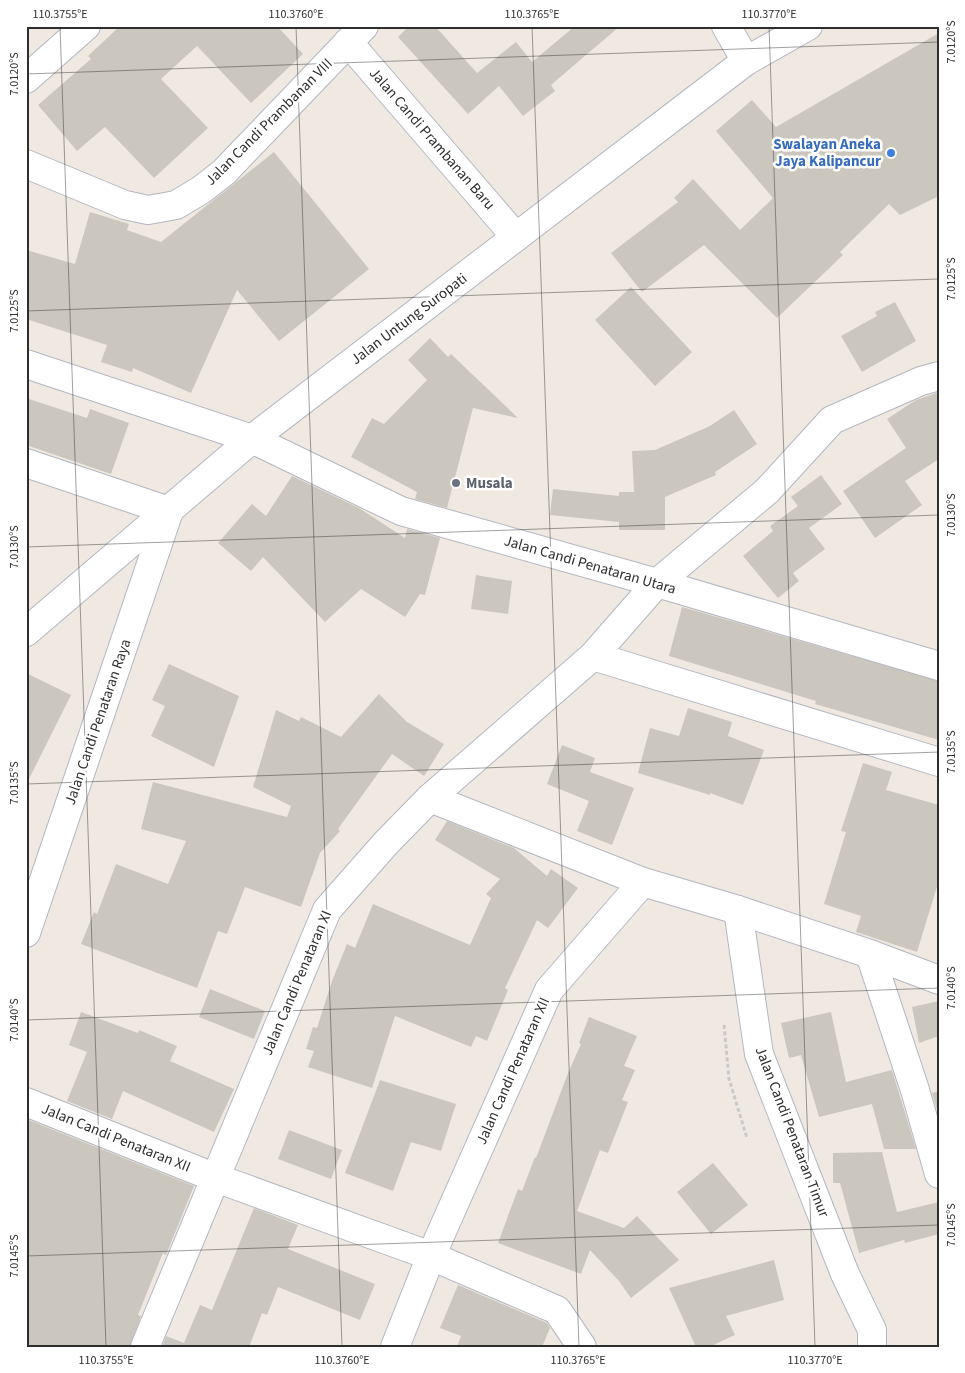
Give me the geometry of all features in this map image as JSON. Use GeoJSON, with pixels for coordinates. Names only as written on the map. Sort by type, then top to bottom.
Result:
{"type":"FeatureCollection","features":[{"type":"Feature","properties":{"kind":"street"},"geometry":{"type":"LineString","coordinates":[[26,79],[86,26]]}},
{"type":"Feature","properties":{"kind":"street"},"geometry":{"type":"LineString","coordinates":[[726,26],[746,61]]}},
{"type":"Feature","properties":{"kind":"street","name":"Jalan Untung Suropati"},"geometry":{"type":"LineString","coordinates":[[26,632],[252,439],[746,61],[808,26]]}},
{"type":"Feature","properties":{"kind":"street","name":"Jalan Candi Prambanan VIII"},"geometry":{"type":"LineString","coordinates":[[26,164],[125,205],[148,210],[176,205],[201,190],[224,172],[356,34]]}},
{"type":"Feature","properties":{"kind":"street","name":"Jalan Candi Prambanan Baru"},"geometry":{"type":"LineString","coordinates":[[356,34],[516,237]]}},
{"type":"Feature","properties":{"kind":"street","name":"Jalan Candi Penataran Utara"},"geometry":{"type":"LineString","coordinates":[[26,364],[252,439],[400,511],[657,583],[939,666]]}},
{"type":"Feature","properties":{"kind":"street","name":"Jalan Candi Penataran XI"},"geometry":{"type":"LineString","coordinates":[[145,1347],[326,910],[386,843],[430,798],[593,656],[657,583],[767,491],[832,420],[921,380],[939,376]]}},
{"type":"Feature","properties":{"kind":"street"},"geometry":{"type":"LineString","coordinates":[[26,463],[169,511]]}},
{"type":"Feature","properties":{"kind":"street","name":"Jalan Candi Penataran Raya"},"geometry":{"type":"LineString","coordinates":[[26,933],[169,511]]}},
{"type":"Feature","properties":{"kind":"street"},"geometry":{"type":"LineString","coordinates":[[593,656],[939,762]]}},
{"type":"Feature","properties":{"kind":"street"},"geometry":{"type":"LineString","coordinates":[[430,798],[643,882],[738,910],[870,954],[939,980]]}},
{"type":"Feature","properties":{"kind":"street","name":"Jalan Candi Penataran XII"},"geometry":{"type":"LineString","coordinates":[[395,1347],[431,1256],[549,990],[643,882]]}},
{"type":"Feature","properties":{"kind":"street","name":"Jalan Candi Penataran Timur"},"geometry":{"type":"LineString","coordinates":[[738,910],[759,1054],[845,1274],[872,1330],[872,1347]]}},
{"type":"Feature","properties":{"kind":"street"},"geometry":{"type":"LineString","coordinates":[[870,954],[916,1090],[939,1174]]}},
{"type":"Feature","properties":{"kind":"street","name":"Jalan Candi Penataran XII"},"geometry":{"type":"LineString","coordinates":[[26,1102],[216,1178],[431,1256]]}},
{"type":"Feature","properties":{"kind":"street"},"geometry":{"type":"LineString","coordinates":[[431,1256],[557,1310],[582,1347]]}},
{"type":"Feature","properties":{"kind":"building"},"geometry":{"type":"Polygon","coordinates":[[[120,26],[277,26],[303,54],[251,103],[197,46],[161,79],[208,128],[154,178],[105,127],[77,151],[38,105],[91,59],[88,56],[120,26]]]}},
{"type":"Feature","properties":{"kind":"building"},"geometry":{"type":"Polygon","coordinates":[[[409,26],[435,26],[477,73],[516,42],[532,62],[575,26],[620,26],[551,85],[555,91],[523,116],[499,86],[468,114],[398,37],[409,26]]]}},
{"type":"Feature","properties":{"kind":"building"},"geometry":{"type":"Polygon","coordinates":[[[939,33],[939,196],[900,215],[889,204],[840,252],[843,255],[777,318],[704,245],[642,292],[611,253],[678,202],[674,198],[693,179],[740,230],[773,198],[716,131],[752,100],[776,127],[939,33]]]}},
{"type":"Feature","properties":{"kind":"building"},"geometry":{"type":"Polygon","coordinates":[[[274,152],[369,269],[279,341],[237,290],[191,393],[133,368],[132,372],[101,362],[107,345],[26,319],[26,250],[75,264],[90,212],[129,224],[127,230],[161,242],[274,152]]]}},
{"type":"Feature","properties":{"kind":"building"},"geometry":{"type":"Polygon","coordinates":[[[631,287],[692,352],[655,386],[595,320],[631,287]]]}},
{"type":"Feature","properties":{"kind":"building"},"geometry":{"type":"Polygon","coordinates":[[[895,302],[916,341],[862,372],[841,336],[877,316],[875,312],[895,302]]]}},
{"type":"Feature","properties":{"kind":"building"},"geometry":{"type":"Polygon","coordinates":[[[430,338],[448,357],[451,354],[518,418],[473,408],[447,508],[415,499],[417,492],[351,457],[372,418],[384,424],[427,380],[408,360],[430,338]]]}},
{"type":"Feature","properties":{"kind":"building"},"geometry":{"type":"Polygon","coordinates":[[[939,392],[939,459],[905,481],[922,505],[875,538],[843,491],[906,448],[887,419],[916,400],[939,392]]]}},
{"type":"Feature","properties":{"kind":"building"},"geometry":{"type":"Polygon","coordinates":[[[26,398],[87,418],[90,409],[129,423],[111,474],[26,445],[26,398]]]}},
{"type":"Feature","properties":{"kind":"building"},"geometry":{"type":"Polygon","coordinates":[[[734,410],[757,444],[715,472],[716,475],[665,497],[665,530],[619,530],[619,522],[550,515],[553,489],[619,496],[619,492],[634,492],[632,451],[655,450],[710,426],[734,410]]]}},
{"type":"Feature","properties":{"kind":"building"},"geometry":{"type":"Polygon","coordinates":[[[821,475],[842,504],[809,528],[825,549],[793,573],[799,581],[778,598],[743,556],[773,531],[770,526],[798,506],[791,497],[821,475]]]}},
{"type":"Feature","properties":{"kind":"building"},"geometry":{"type":"Polygon","coordinates":[[[292,476],[359,508],[405,538],[407,529],[440,538],[425,595],[420,594],[405,617],[361,589],[325,622],[263,557],[251,571],[218,543],[252,504],[266,516],[292,476]]]}},
{"type":"Feature","properties":{"kind":"building"},"geometry":{"type":"Polygon","coordinates":[[[476,575],[512,581],[508,614],[471,609],[476,575]]]}},
{"type":"Feature","properties":{"kind":"building"},"geometry":{"type":"Polygon","coordinates":[[[682,607],[939,681],[939,740],[815,704],[816,701],[669,656],[682,607]]]}},
{"type":"Feature","properties":{"kind":"building"},"geometry":{"type":"Polygon","coordinates":[[[169,664],[239,696],[214,767],[151,736],[165,706],[152,700],[169,664]]]}},
{"type":"Feature","properties":{"kind":"building"},"geometry":{"type":"Polygon","coordinates":[[[26,673],[71,695],[26,785],[26,673]]]}},
{"type":"Feature","properties":{"kind":"building"},"geometry":{"type":"Polygon","coordinates":[[[379,694],[407,722],[444,744],[424,776],[392,754],[338,829],[340,831],[320,853],[301,907],[245,887],[227,934],[218,931],[197,988],[81,944],[94,912],[97,914],[116,864],[168,884],[186,841],[141,829],[153,782],[287,817],[291,806],[253,787],[276,710],[299,721],[301,717],[341,737],[379,694]]]}},
{"type":"Feature","properties":{"kind":"building"},"geometry":{"type":"Polygon","coordinates":[[[688,708],[732,722],[728,736],[764,750],[743,805],[710,793],[710,795],[638,773],[650,728],[679,736],[688,708]]]}},
{"type":"Feature","properties":{"kind":"building"},"geometry":{"type":"Polygon","coordinates":[[[562,745],[595,758],[590,772],[634,788],[612,845],[577,831],[589,801],[547,784],[562,745]]]}},
{"type":"Feature","properties":{"kind":"building"},"geometry":{"type":"Polygon","coordinates":[[[863,763],[892,772],[886,790],[939,805],[939,880],[917,952],[856,932],[861,916],[824,904],[846,832],[841,831],[863,763]]]}},
{"type":"Feature","properties":{"kind":"building"},"geometry":{"type":"Polygon","coordinates":[[[447,821],[514,848],[547,876],[551,869],[578,888],[548,928],[537,920],[505,988],[508,990],[487,1041],[476,1036],[471,1047],[395,1016],[372,1088],[308,1067],[314,1051],[306,1049],[313,1027],[317,1028],[332,981],[347,944],[355,948],[373,904],[470,945],[491,898],[486,894],[500,879],[435,840],[447,821]]]}},
{"type":"Feature","properties":{"kind":"building"},"geometry":{"type":"Polygon","coordinates":[[[210,989],[265,1011],[254,1039],[199,1017],[210,989]]]}},
{"type":"Feature","properties":{"kind":"building"},"geometry":{"type":"Polygon","coordinates":[[[939,1001],[939,1036],[919,1043],[912,1007],[939,1001]]]}},
{"type":"Feature","properties":{"kind":"building"},"geometry":{"type":"Polygon","coordinates":[[[81,1012],[138,1033],[139,1030],[177,1046],[170,1061],[234,1089],[214,1132],[123,1091],[112,1119],[67,1101],[87,1052],[69,1045],[81,1012]]]}},
{"type":"Feature","properties":{"kind":"building"},"geometry":{"type":"Polygon","coordinates":[[[831,1012],[846,1082],[892,1070],[916,1149],[884,1149],[872,1104],[819,1117],[801,1055],[789,1058],[781,1023],[831,1012]]]}},
{"type":"Feature","properties":{"kind":"building"},"geometry":{"type":"Polygon","coordinates":[[[589,1017],[637,1036],[624,1066],[635,1070],[622,1100],[628,1102],[608,1153],[600,1150],[577,1211],[624,1228],[637,1216],[679,1260],[631,1298],[619,1281],[590,1250],[581,1274],[498,1243],[518,1189],[522,1191],[536,1158],[581,1044],[579,1043],[589,1017]]]}},
{"type":"Feature","properties":{"kind":"building"},"geometry":{"type":"Polygon","coordinates":[[[380,1080],[456,1104],[441,1151],[411,1142],[393,1191],[345,1173],[380,1080]]]}},
{"type":"Feature","properties":{"kind":"building"},"geometry":{"type":"Polygon","coordinates":[[[939,1091],[939,1116],[932,1093],[939,1091]]]}},
{"type":"Feature","properties":{"kind":"building"},"geometry":{"type":"Polygon","coordinates":[[[26,1119],[194,1186],[166,1255],[163,1253],[138,1315],[141,1316],[130,1347],[26,1347],[26,1119]]]}},
{"type":"Feature","properties":{"kind":"building"},"geometry":{"type":"Polygon","coordinates":[[[289,1130],[342,1150],[331,1179],[278,1159],[289,1130]]]}},
{"type":"Feature","properties":{"kind":"building"},"geometry":{"type":"Polygon","coordinates":[[[882,1152],[897,1212],[939,1202],[939,1234],[905,1243],[904,1240],[859,1253],[840,1183],[833,1183],[833,1153],[882,1152]]]}},
{"type":"Feature","properties":{"kind":"building"},"geometry":{"type":"Polygon","coordinates":[[[713,1163],[748,1205],[711,1234],[677,1192],[713,1163]]]}},
{"type":"Feature","properties":{"kind":"building"},"geometry":{"type":"Polygon","coordinates":[[[254,1208],[298,1225],[288,1249],[375,1284],[360,1320],[278,1287],[267,1315],[262,1313],[249,1347],[162,1347],[166,1336],[184,1343],[200,1305],[212,1310],[254,1208]]]}},
{"type":"Feature","properties":{"kind":"building"},"geometry":{"type":"Polygon","coordinates":[[[774,1260],[784,1300],[726,1316],[735,1335],[709,1347],[696,1347],[669,1288],[774,1260]]]}},
{"type":"Feature","properties":{"kind":"building"},"geometry":{"type":"Polygon","coordinates":[[[458,1285],[547,1323],[550,1328],[542,1347],[457,1347],[461,1336],[440,1328],[458,1285]]]}},
{"type":"Feature","properties":{"kind":"place","name":"Swalayan Aneka Jaya Kalipancur"},"geometry":{"type":"Point","coordinates":[891,153]}},
{"type":"Feature","properties":{"kind":"place","name":"Musala"},"geometry":{"type":"Point","coordinates":[456,483]}}]}
